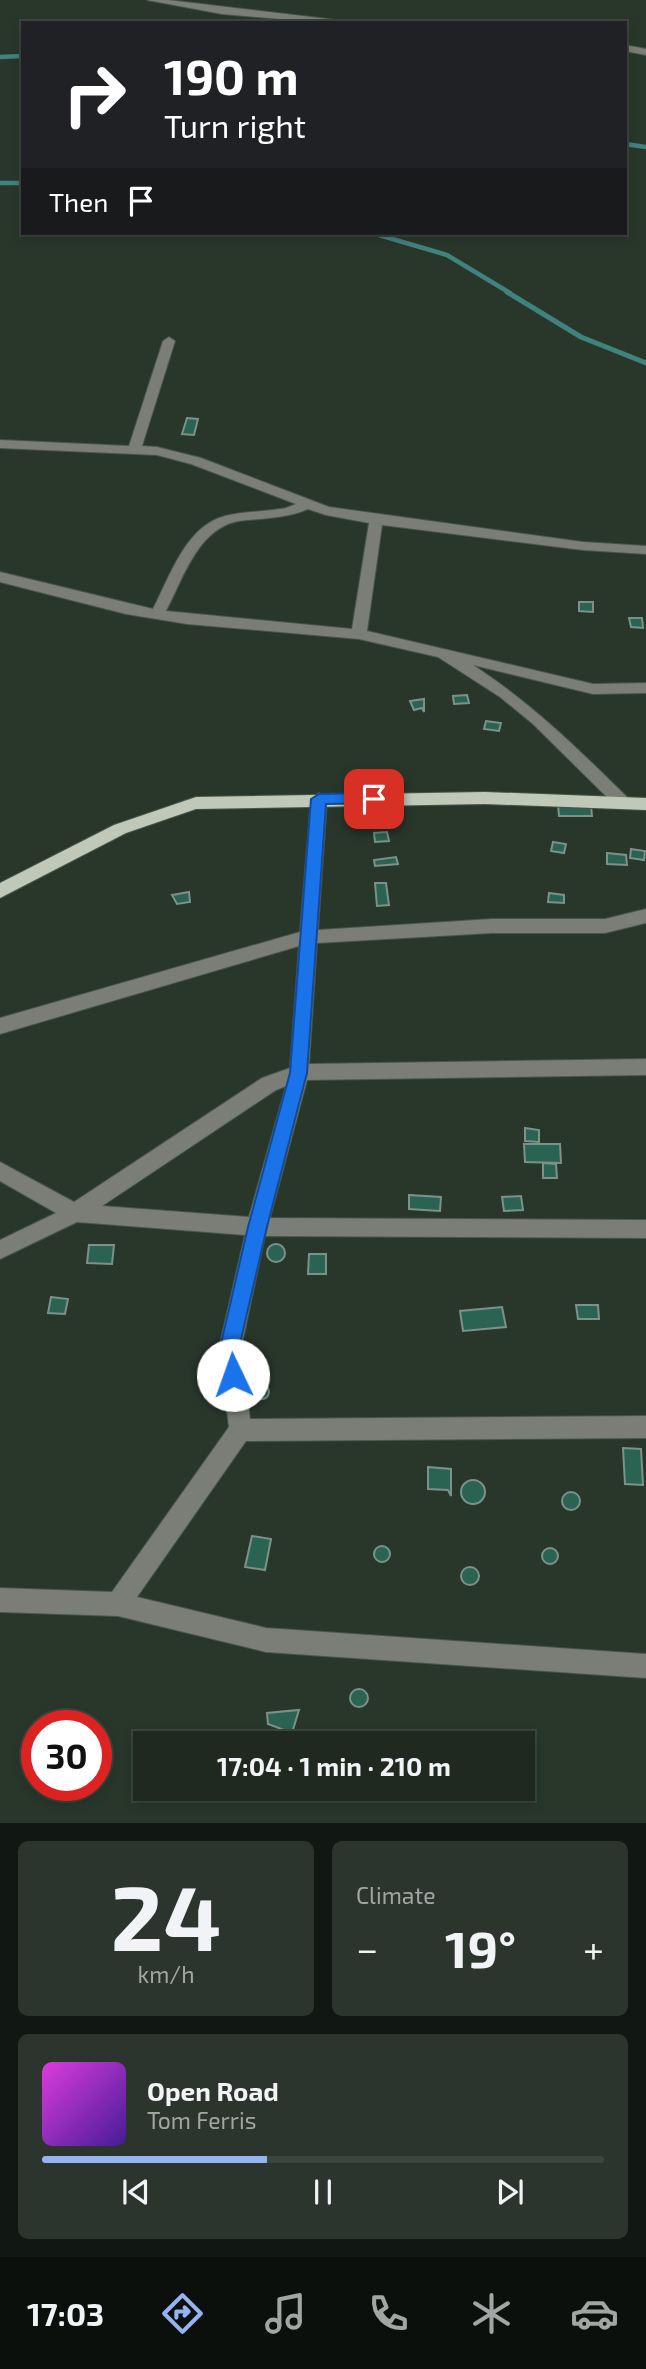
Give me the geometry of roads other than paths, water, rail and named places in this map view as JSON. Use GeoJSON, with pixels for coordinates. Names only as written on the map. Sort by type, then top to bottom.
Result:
{"type":"FeatureCollection","features":[{"type":"Feature","properties":{"kind":"main road"},"geometry":{"type":"LineString","coordinates":[[0,891],[114,830],[157,812],[196,803],[485,798],[646,804]]}},
{"type":"Feature","properties":{"kind":"street"},"geometry":{"type":"LineString","coordinates":[[152,0],[206,9],[336,21]]}},
{"type":"Feature","properties":{"kind":"street"},"geometry":{"type":"LineString","coordinates":[[627,48],[646,52]]}},
{"type":"Feature","properties":{"kind":"street"},"geometry":{"type":"LineString","coordinates":[[134,450],[169,341]]}},
{"type":"Feature","properties":{"kind":"street"},"geometry":{"type":"LineString","coordinates":[[0,444],[157,451],[197,461],[338,514],[583,545],[646,550]]}},
{"type":"Feature","properties":{"kind":"street"},"geometry":{"type":"LineString","coordinates":[[157,614],[196,542],[204,531],[217,521],[289,512],[309,503]]}},
{"type":"Feature","properties":{"kind":"street"},"geometry":{"type":"LineString","coordinates":[[359,634],[376,520]]}},
{"type":"Feature","properties":{"kind":"street"},"geometry":{"type":"LineString","coordinates":[[0,577],[157,614],[359,634],[593,689],[646,688]]}},
{"type":"Feature","properties":{"kind":"street"},"geometry":{"type":"LineString","coordinates":[[443,653],[505,693],[539,720],[622,802]]}},
{"type":"Feature","properties":{"kind":"street"},"geometry":{"type":"LineString","coordinates":[[118,1604],[240,1430],[230,1348],[257,1227],[299,1073],[319,799]]}},
{"type":"Feature","properties":{"kind":"street"},"geometry":{"type":"LineString","coordinates":[[0,1026],[308,937],[492,926],[605,926],[646,916]]}},
{"type":"Feature","properties":{"kind":"street"},"geometry":{"type":"LineString","coordinates":[[0,1250],[75,1213],[268,1084],[299,1073],[324,1070],[646,1067]]}},
{"type":"Feature","properties":{"kind":"street"},"geometry":{"type":"LineString","coordinates":[[0,1171],[75,1213],[257,1227],[646,1230]]}},
{"type":"Feature","properties":{"kind":"street"},"geometry":{"type":"LineString","coordinates":[[240,1430],[646,1427]]}},
{"type":"Feature","properties":{"kind":"street"},"geometry":{"type":"LineString","coordinates":[[0,1600],[118,1604],[266,1640],[646,1666]]}},
{"type":"Feature","properties":{"kind":"waterway"},"geometry":{"type":"LineString","coordinates":[[0,57],[21,56]]}},
{"type":"Feature","properties":{"kind":"waterway"},"geometry":{"type":"LineString","coordinates":[[627,144],[646,147]]}},
{"type":"Feature","properties":{"kind":"waterway"},"geometry":{"type":"LineString","coordinates":[[0,183],[21,183]]}},
{"type":"Feature","properties":{"kind":"waterway"},"geometry":{"type":"LineString","coordinates":[[379,235],[447,255],[510,293]]}},
{"type":"Feature","properties":{"kind":"waterway"},"geometry":{"type":"LineString","coordinates":[[507,292],[581,337],[646,363]]}}]}
